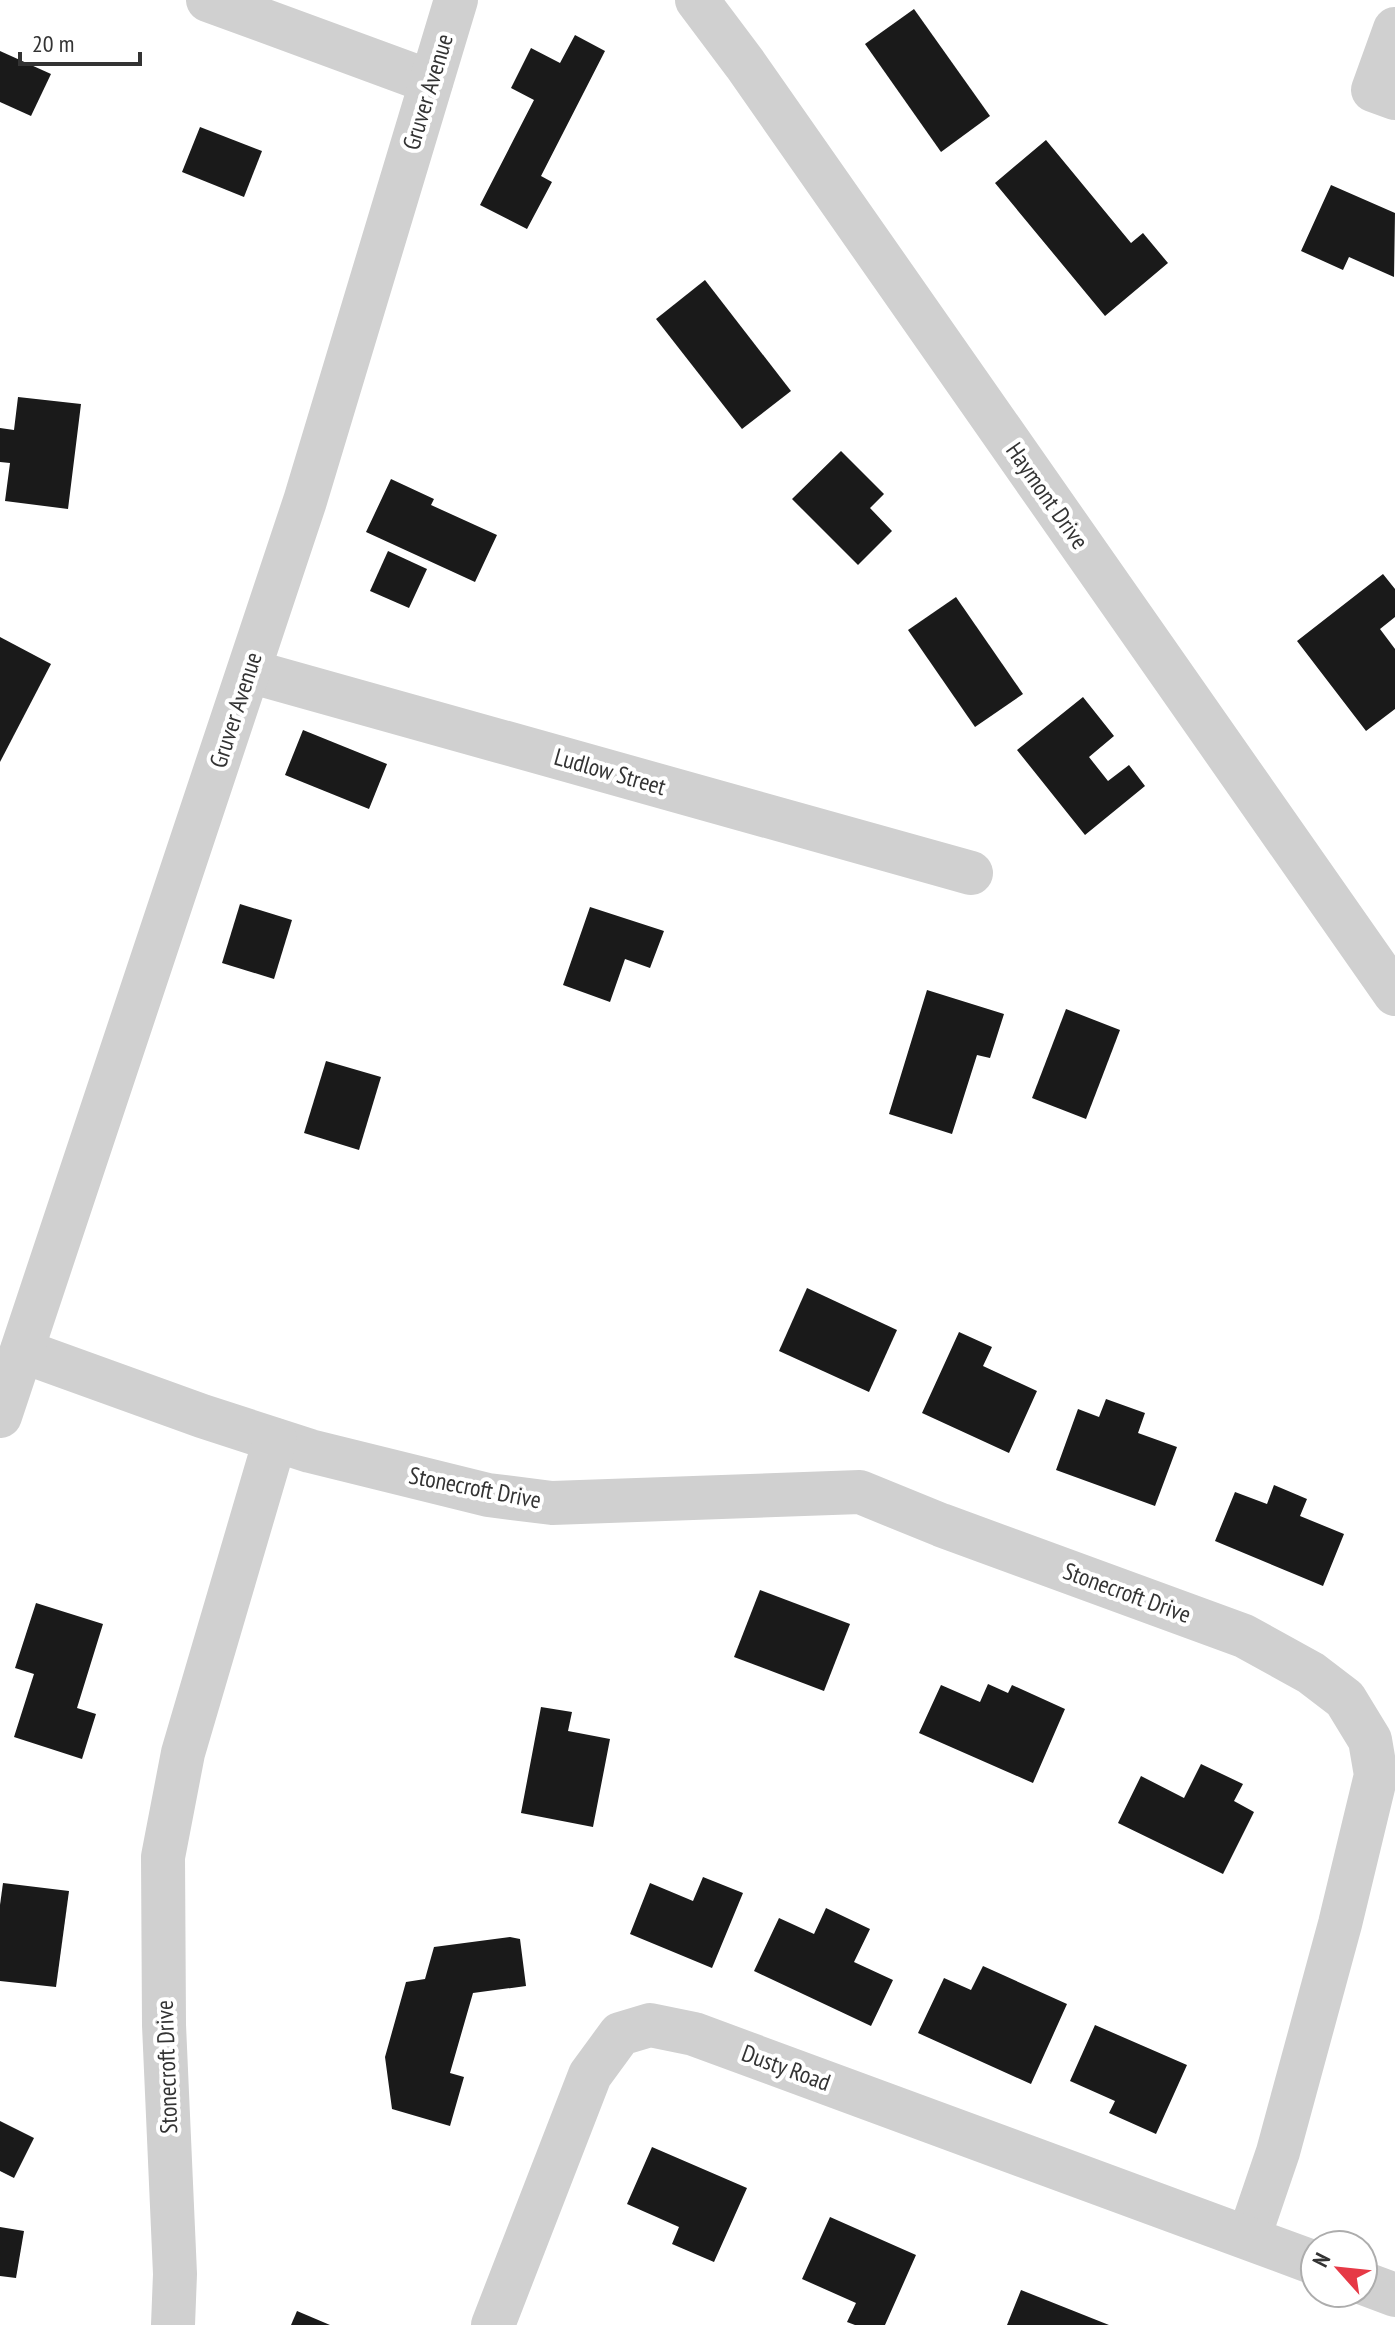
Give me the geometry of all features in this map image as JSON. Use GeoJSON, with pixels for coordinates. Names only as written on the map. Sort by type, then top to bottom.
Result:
{"type":"FeatureCollection","features":[{"type":"Feature","properties":{"kind":"street"},"geometry":{"type":"LineString","coordinates":[[208,0],[431,82]]}},
{"type":"Feature","properties":{"kind":"street","name":"Gruver Avenue"},"geometry":{"type":"LineString","coordinates":[[0,1416],[310,486],[456,0]]}},
{"type":"Feature","properties":{"kind":"street","name":"Haymont Drive"},"geometry":{"type":"LineString","coordinates":[[697,0],[745,64],[1395,994]]}},
{"type":"Feature","properties":{"kind":"street"},"geometry":{"type":"LineString","coordinates":[[1384,94],[1395,29]]}},
{"type":"Feature","properties":{"kind":"street","name":"Ludlow Street"},"geometry":{"type":"LineString","coordinates":[[249,671],[971,873]]}},
{"type":"Feature","properties":{"kind":"street","name":"Stonecroft Drive"},"geometry":{"type":"LineString","coordinates":[[22,1351],[275,1440],[488,1495],[552,1503],[860,1492],[941,1525],[1244,1636],[1311,1673],[1345,1699],[1370,1740],[1376,1775],[1332,1955],[1278,2152],[1249,2237]]}},
{"type":"Feature","properties":{"kind":"street","name":"Stonecroft Drive"},"geometry":{"type":"LineString","coordinates":[[173,2325],[175,2274],[164,2025],[163,1857],[183,1753],[275,1440]]}},
{"type":"Feature","properties":{"kind":"street","name":"Dusty Road"},"geometry":{"type":"LineString","coordinates":[[493,2325],[590,2075],[620,2034],[650,2025],[694,2034],[1249,2237]]}},
{"type":"Feature","properties":{"kind":"street"},"geometry":{"type":"LineString","coordinates":[[1249,2237],[1299,2257]]}},
{"type":"Feature","properties":{"kind":"building"},"geometry":{"type":"Polygon","coordinates":[[[914,9],[990,116],[941,152],[865,44],[914,9]]]}},
{"type":"Feature","properties":{"kind":"building"},"geometry":{"type":"Polygon","coordinates":[[[575,35],[605,51],[541,176],[552,182],[527,229],[480,205],[534,100],[511,88],[531,48],[560,63],[575,35]]]}},
{"type":"Feature","properties":{"kind":"building"},"geometry":{"type":"Polygon","coordinates":[[[0,51],[51,74],[31,116],[0,102],[0,51]]]}},
{"type":"Feature","properties":{"kind":"building"},"geometry":{"type":"Polygon","coordinates":[[[200,127],[262,151],[244,197],[182,172],[200,127]]]}},
{"type":"Feature","properties":{"kind":"building"},"geometry":{"type":"Polygon","coordinates":[[[1046,140],[1131,243],[1143,233],[1168,263],[1105,316],[995,183],[1046,140]]]}},
{"type":"Feature","properties":{"kind":"building"},"geometry":{"type":"Polygon","coordinates":[[[1331,185],[1395,213],[1394,277],[1349,257],[1343,270],[1301,251],[1331,185]]]}},
{"type":"Feature","properties":{"kind":"building"},"geometry":{"type":"Polygon","coordinates":[[[705,280],[791,391],[742,429],[656,319],[705,280]]]}},
{"type":"Feature","properties":{"kind":"building"},"geometry":{"type":"Polygon","coordinates":[[[18,397],[81,404],[68,509],[5,501],[10,463],[0,462],[0,428],[14,430],[18,397]]]}},
{"type":"Feature","properties":{"kind":"building"},"geometry":{"type":"Polygon","coordinates":[[[841,451],[884,494],[870,508],[892,531],[858,565],[792,499],[841,451]]]}},
{"type":"Feature","properties":{"kind":"building"},"geometry":{"type":"Polygon","coordinates":[[[391,479],[434,499],[431,505],[497,535],[475,582],[366,532],[391,479]]]}},
{"type":"Feature","properties":{"kind":"building"},"geometry":{"type":"Polygon","coordinates":[[[388,551],[427,569],[409,608],[370,591],[388,551]]]}},
{"type":"Feature","properties":{"kind":"building"},"geometry":{"type":"Polygon","coordinates":[[[1383,574],[1395,589],[1395,617],[1380,629],[1395,649],[1395,709],[1366,731],[1297,641],[1383,574]]]}},
{"type":"Feature","properties":{"kind":"building"},"geometry":{"type":"Polygon","coordinates":[[[956,597],[1023,694],[975,727],[908,630],[956,597]]]}},
{"type":"Feature","properties":{"kind":"building"},"geometry":{"type":"Polygon","coordinates":[[[0,637],[51,664],[0,762],[0,637]]]}},
{"type":"Feature","properties":{"kind":"building"},"geometry":{"type":"Polygon","coordinates":[[[1083,697],[1114,736],[1089,757],[1108,781],[1129,765],[1145,786],[1085,835],[1017,750],[1083,697]]]}},
{"type":"Feature","properties":{"kind":"building"},"geometry":{"type":"Polygon","coordinates":[[[303,730],[387,764],[369,809],[285,775],[303,730]]]}},
{"type":"Feature","properties":{"kind":"building"},"geometry":{"type":"Polygon","coordinates":[[[240,904],[292,920],[274,979],[222,963],[240,904]]]}},
{"type":"Feature","properties":{"kind":"building"},"geometry":{"type":"Polygon","coordinates":[[[590,907],[664,931],[650,968],[625,959],[610,1002],[563,985],[590,907]]]}},
{"type":"Feature","properties":{"kind":"building"},"geometry":{"type":"Polygon","coordinates":[[[927,990],[1004,1014],[990,1058],[977,1055],[952,1134],[889,1114],[927,990]]]}},
{"type":"Feature","properties":{"kind":"building"},"geometry":{"type":"Polygon","coordinates":[[[1066,1009],[1120,1030],[1086,1119],[1032,1098],[1066,1009]]]}},
{"type":"Feature","properties":{"kind":"building"},"geometry":{"type":"Polygon","coordinates":[[[326,1061],[381,1077],[359,1150],[304,1133],[326,1061]]]}},
{"type":"Feature","properties":{"kind":"building"},"geometry":{"type":"Polygon","coordinates":[[[807,1288],[897,1330],[869,1392],[779,1351],[807,1288]]]}},
{"type":"Feature","properties":{"kind":"building"},"geometry":{"type":"Polygon","coordinates":[[[959,1332],[992,1347],[983,1366],[1037,1391],[1009,1453],[922,1413],[959,1332]]]}},
{"type":"Feature","properties":{"kind":"building"},"geometry":{"type":"Polygon","coordinates":[[[1106,1399],[1145,1413],[1138,1433],[1177,1447],[1155,1506],[1056,1470],[1078,1409],[1099,1417],[1106,1399]]]}},
{"type":"Feature","properties":{"kind":"building"},"geometry":{"type":"Polygon","coordinates":[[[1274,1485],[1307,1499],[1300,1516],[1344,1534],[1323,1586],[1215,1541],[1235,1492],[1267,1504],[1274,1485]]]}},
{"type":"Feature","properties":{"kind":"building"},"geometry":{"type":"Polygon","coordinates":[[[760,1590],[850,1624],[824,1691],[734,1657],[760,1590]]]}},
{"type":"Feature","properties":{"kind":"building"},"geometry":{"type":"Polygon","coordinates":[[[36,1603],[103,1624],[77,1708],[96,1714],[82,1759],[14,1737],[34,1674],[15,1668],[36,1603]]]}},
{"type":"Feature","properties":{"kind":"building"},"geometry":{"type":"Polygon","coordinates":[[[988,1684],[1008,1693],[1012,1685],[1065,1709],[1033,1783],[919,1733],[941,1685],[980,1702],[988,1684]]]}},
{"type":"Feature","properties":{"kind":"building"},"geometry":{"type":"Polygon","coordinates":[[[541,1707],[572,1712],[568,1731],[610,1739],[593,1827],[521,1813],[541,1707]]]}},
{"type":"Feature","properties":{"kind":"building"},"geometry":{"type":"Polygon","coordinates":[[[1201,1764],[1243,1784],[1234,1801],[1254,1812],[1223,1874],[1118,1823],[1141,1776],[1184,1798],[1201,1764]]]}},
{"type":"Feature","properties":{"kind":"building"},"geometry":{"type":"Polygon","coordinates":[[[703,1877],[743,1893],[712,1968],[630,1934],[650,1883],[693,1901],[703,1877]]]}},
{"type":"Feature","properties":{"kind":"building"},"geometry":{"type":"Polygon","coordinates":[[[3,1883],[69,1891],[56,1987],[0,1981],[3,1883]]]}},
{"type":"Feature","properties":{"kind":"building"},"geometry":{"type":"Polygon","coordinates":[[[826,1908],[870,1929],[854,1962],[893,1980],[871,2026],[754,1971],[779,1918],[814,1934],[826,1908]]]}},
{"type":"Feature","properties":{"kind":"building"},"geometry":{"type":"Polygon","coordinates":[[[510,1937],[520,1939],[526,1986],[473,1993],[450,2073],[464,2077],[450,2126],[392,2109],[385,2057],[406,1982],[425,1979],[434,1947],[510,1937]]]}},
{"type":"Feature","properties":{"kind":"building"},"geometry":{"type":"Polygon","coordinates":[[[983,1966],[1067,2004],[1031,2084],[918,2033],[944,1978],[971,1990],[983,1966]]]}},
{"type":"Feature","properties":{"kind":"building"},"geometry":{"type":"Polygon","coordinates":[[[1095,2025],[1187,2065],[1156,2134],[1109,2113],[1115,2101],[1070,2081],[1095,2025]]]}},
{"type":"Feature","properties":{"kind":"building"},"geometry":{"type":"Polygon","coordinates":[[[0,2121],[34,2138],[14,2178],[0,2171],[0,2121]]]}},
{"type":"Feature","properties":{"kind":"building"},"geometry":{"type":"Polygon","coordinates":[[[652,2147],[747,2188],[714,2262],[672,2244],[679,2227],[627,2204],[652,2147]]]}},
{"type":"Feature","properties":{"kind":"building"},"geometry":{"type":"Polygon","coordinates":[[[830,2217],[916,2255],[885,2325],[847,2322],[856,2303],[802,2279],[830,2217]]]}},
{"type":"Feature","properties":{"kind":"building"},"geometry":{"type":"Polygon","coordinates":[[[0,2227],[24,2231],[16,2278],[0,2276],[0,2227]]]}},
{"type":"Feature","properties":{"kind":"building"},"geometry":{"type":"Polygon","coordinates":[[[1021,2290],[1109,2325],[1007,2325],[1021,2290]]]}},
{"type":"Feature","properties":{"kind":"building"},"geometry":{"type":"Polygon","coordinates":[[[297,2311],[330,2325],[291,2325],[297,2311]]]}}]}
